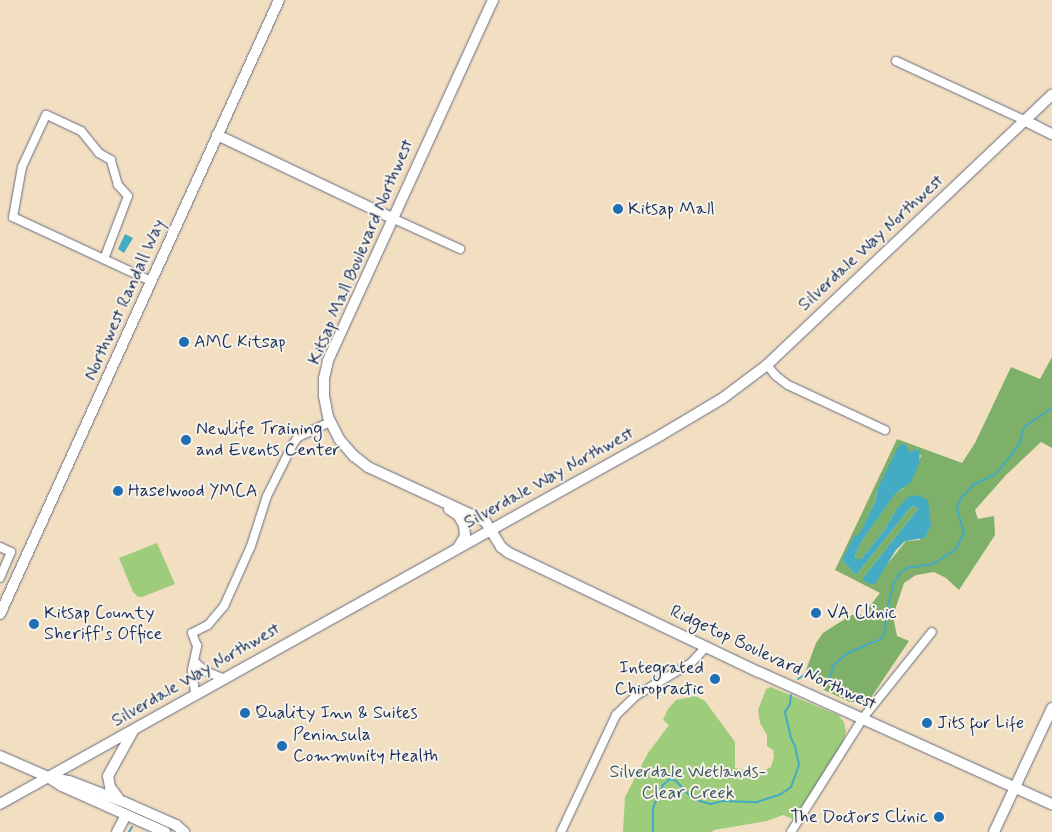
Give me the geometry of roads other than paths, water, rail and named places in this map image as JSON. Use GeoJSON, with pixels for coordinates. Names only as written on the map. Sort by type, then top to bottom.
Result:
{"type":"FeatureCollection","features":[{"type":"Feature","properties":{"kind":"main road","name":"Northwest Randall Way"},"geometry":{"type":"LineString","coordinates":[[0,614],[279,0]]}},
{"type":"Feature","properties":{"kind":"main road","name":"Kitsap Mall Boulevard Northwest"},"geometry":{"type":"LineString","coordinates":[[492,529],[482,519],[365,465],[343,444],[330,422],[324,392],[326,365],[493,0]]}},
{"type":"Feature","properties":{"kind":"main road","name":"Silverdale Way Northwest"},"geometry":{"type":"LineString","coordinates":[[0,804],[222,678],[671,430],[723,398],[767,365],[1052,95]]}},
{"type":"Feature","properties":{"kind":"main road"},"geometry":{"type":"LineString","coordinates":[[1026,120],[1052,134]]}},
{"type":"Feature","properties":{"kind":"main road"},"geometry":{"type":"LineString","coordinates":[[217,135],[392,218]]}},
{"type":"Feature","properties":{"kind":"main road"},"geometry":{"type":"LineString","coordinates":[[432,496],[462,520],[466,536],[458,547]]}},
{"type":"Feature","properties":{"kind":"main road","name":"Ridgetop Boulevard Northwest"},"geometry":{"type":"LineString","coordinates":[[492,529],[499,545],[508,553],[706,647],[1052,804]]}},
{"type":"Feature","properties":{"kind":"main road"},"geometry":{"type":"LineString","coordinates":[[994,832],[1052,708]]}},
{"type":"Feature","properties":{"kind":"main road"},"geometry":{"type":"LineString","coordinates":[[124,802],[114,793],[108,776],[133,730]]}},
{"type":"Feature","properties":{"kind":"main road"},"geometry":{"type":"LineString","coordinates":[[0,756],[165,832]]}},
{"type":"Feature","properties":{"kind":"main road"},"geometry":{"type":"LineString","coordinates":[[48,777],[69,781],[124,802],[176,825],[184,832]]}},
{"type":"Feature","properties":{"kind":"main road"},"geometry":{"type":"LineString","coordinates":[[126,815],[146,812]]}},
{"type":"Feature","properties":{"kind":"main road"},"geometry":{"type":"LineString","coordinates":[[117,832],[126,815]]}},
{"type":"Feature","properties":{"kind":"street"},"geometry":{"type":"LineString","coordinates":[[896,61],[1026,120]]}},
{"type":"Feature","properties":{"kind":"street"},"geometry":{"type":"LineString","coordinates":[[104,259],[128,196],[118,185],[110,160],[99,154],[81,131],[46,115],[22,167],[13,217],[151,281]]}},
{"type":"Feature","properties":{"kind":"street"},"geometry":{"type":"LineString","coordinates":[[392,218],[460,250]]}},
{"type":"Feature","properties":{"kind":"street"},"geometry":{"type":"LineString","coordinates":[[767,365],[778,378],[788,385],[885,430]]}},
{"type":"Feature","properties":{"kind":"street"},"geometry":{"type":"LineString","coordinates":[[196,693],[192,670],[197,646],[192,633],[208,625],[224,606],[251,546],[267,496],[288,452],[298,437],[330,422]]}},
{"type":"Feature","properties":{"kind":"street"},"geometry":{"type":"LineString","coordinates":[[0,547],[11,552],[0,578]]}},
{"type":"Feature","properties":{"kind":"street"},"geometry":{"type":"LineString","coordinates":[[791,832],[862,718],[932,632]]}},
{"type":"Feature","properties":{"kind":"street"},"geometry":{"type":"LineString","coordinates":[[561,832],[616,715],[636,695],[691,663],[706,647]]}},
{"type":"Feature","properties":{"kind":"street"},"geometry":{"type":"LineString","coordinates":[[195,662],[205,671],[222,678]]}},
{"type":"Feature","properties":{"kind":"water"},"geometry":{"type":"Polygon","coordinates":[[[125,234],[133,238],[124,253],[118,249],[125,234]]]}},
{"type":"Feature","properties":{"kind":"water"},"geometry":{"type":"Polygon","coordinates":[[[905,444],[910,453],[916,449],[920,451],[919,464],[911,482],[895,494],[863,539],[855,555],[856,559],[861,559],[883,532],[896,510],[908,497],[918,495],[928,500],[931,525],[925,538],[905,541],[896,550],[875,584],[867,583],[862,579],[918,509],[914,506],[910,508],[856,575],[842,560],[853,538],[860,533],[876,500],[877,490],[897,449],[900,445],[905,444]]]}},
{"type":"Feature","properties":{"kind":"waterway"},"geometry":{"type":"LineString","coordinates":[[798,679],[809,672],[823,683],[827,682],[830,679],[833,666],[848,653],[881,639],[885,633],[886,614],[894,582],[900,573],[907,568],[933,564],[956,549],[964,533],[957,508],[962,497],[973,485],[996,474],[1019,445],[1024,427],[1052,408]]}},
{"type":"Feature","properties":{"kind":"waterway"},"geometry":{"type":"LineString","coordinates":[[653,832],[653,808],[663,785],[670,779],[676,781],[693,799],[711,804],[723,801],[757,802],[781,794],[791,787],[799,765],[785,712],[790,704],[791,695]]}},
{"type":"Feature","properties":{"kind":"waterway"},"geometry":{"type":"LineString","coordinates":[[129,832],[132,827]]}},
{"type":"Feature","properties":{"kind":"place","name":"Kitsap Mall"},"geometry":{"type":"Point","coordinates":[618,209]}},
{"type":"Feature","properties":{"kind":"place","name":"AMC Kitsap"},"geometry":{"type":"Point","coordinates":[184,342]}},
{"type":"Feature","properties":{"kind":"place","name":"Newlife Training and Events Center"},"geometry":{"type":"Point","coordinates":[186,440]}},
{"type":"Feature","properties":{"kind":"place","name":"Haselwood YMCA"},"geometry":{"type":"Point","coordinates":[118,491]}},
{"type":"Feature","properties":{"kind":"place","name":"VA Clinic"},"geometry":{"type":"Point","coordinates":[816,613]}},
{"type":"Feature","properties":{"kind":"place","name":"Kitsap County Sheriff's Office"},"geometry":{"type":"Point","coordinates":[34,624]}},
{"type":"Feature","properties":{"kind":"place","name":"Integrated Chiropractic"},"geometry":{"type":"Point","coordinates":[715,679]}},
{"type":"Feature","properties":{"kind":"place","name":"Quality Inn & Suites"},"geometry":{"type":"Point","coordinates":[245,713]}},
{"type":"Feature","properties":{"kind":"place","name":"Jits for Life"},"geometry":{"type":"Point","coordinates":[927,723]}},
{"type":"Feature","properties":{"kind":"place","name":"Peninsula Community Health"},"geometry":{"type":"Point","coordinates":[282,746]}},
{"type":"Feature","properties":{"kind":"place","name":"The Doctors Clinic"},"geometry":{"type":"Point","coordinates":[939,817]}},
{"type":"Feature","properties":{"kind":"park label","name":"Silverdale Wetlands- Clear Creek"},"geometry":{"type":"Point","coordinates":[688,783]}}]}
